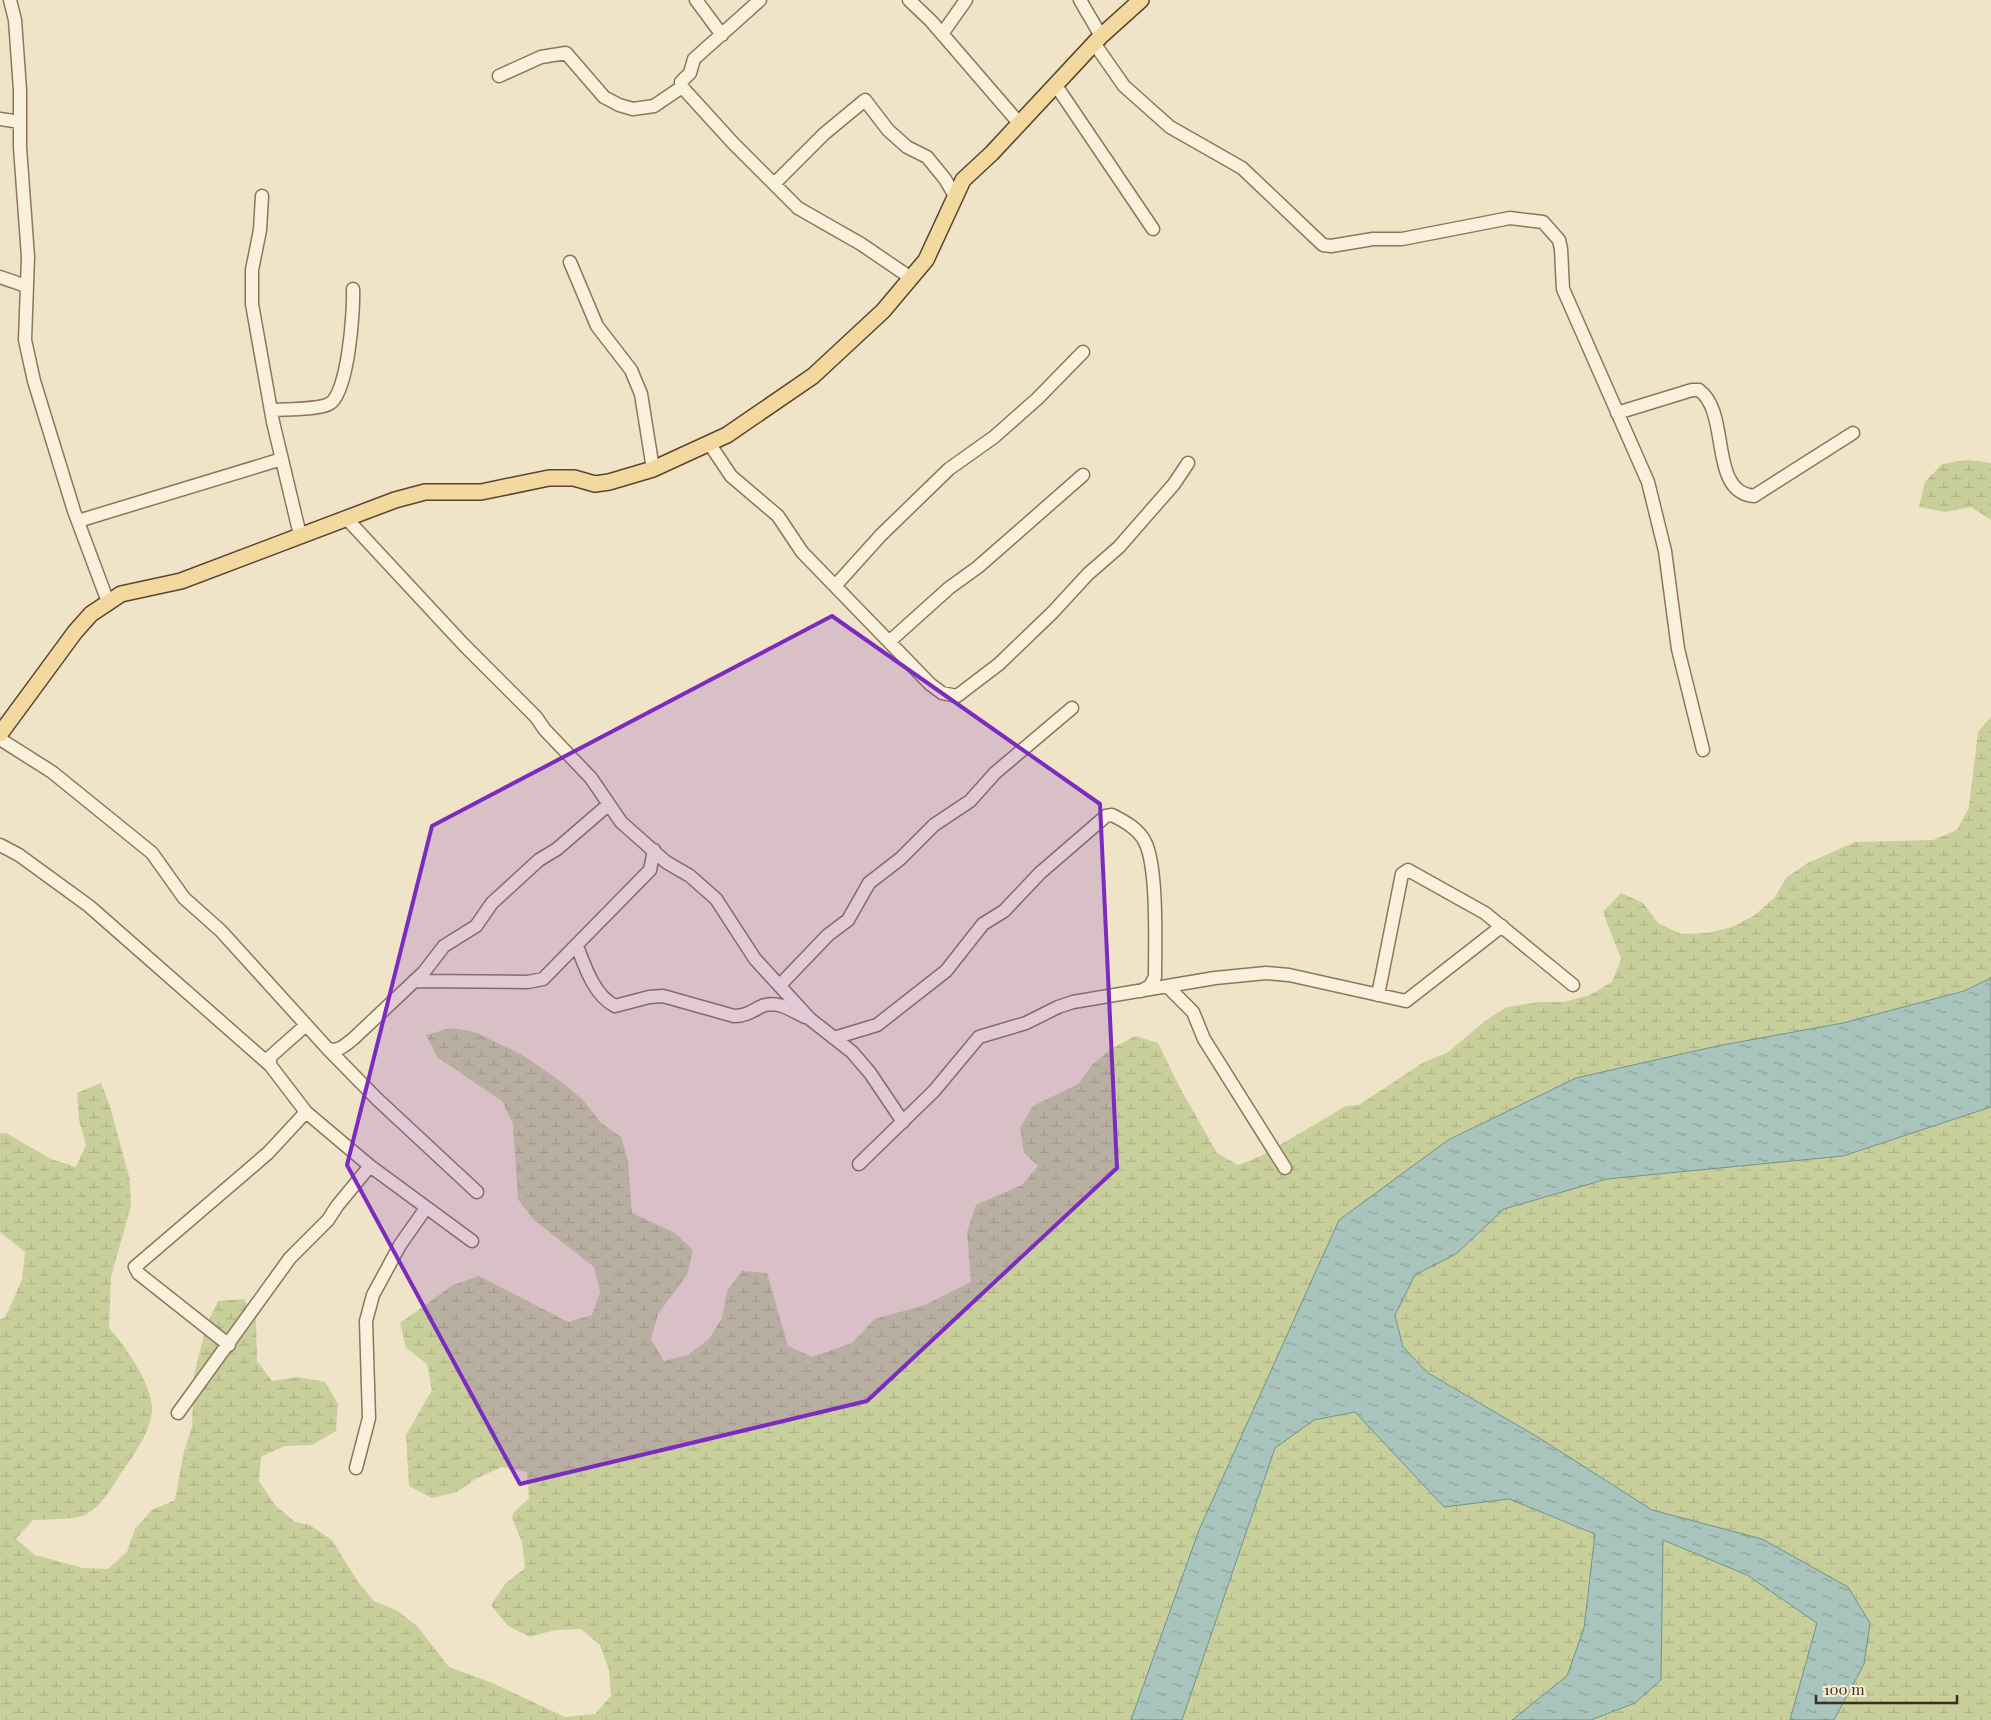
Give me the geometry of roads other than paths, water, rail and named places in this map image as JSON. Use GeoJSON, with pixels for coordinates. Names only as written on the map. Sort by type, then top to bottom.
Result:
{"type":"FeatureCollection","features":[{"type":"Feature","properties":{"kind":"main road"},"geometry":{"type":"LineString","coordinates":[[0,734],[75,632],[91,614],[108,602],[133,590],[181,581],[372,507],[425,492],[481,492],[549,478],[566,477],[595,484],[653,468],[727,435],[813,376],[883,310],[926,260],[938,238],[963,180],[1097,39],[1141,0]]}},
{"type":"Feature","properties":{"kind":"street"},"geometry":{"type":"LineString","coordinates":[[10,0],[15,20],[20,90],[20,122],[28,257],[25,340],[34,381],[78,521],[108,602]]}},
{"type":"Feature","properties":{"kind":"street"},"geometry":{"type":"LineString","coordinates":[[696,0],[722,35]]}},
{"type":"Feature","properties":{"kind":"street"},"geometry":{"type":"LineString","coordinates":[[760,0],[694,59],[690,73],[681,82],[682,87],[774,184],[809,216],[861,244],[910,278]]}},
{"type":"Feature","properties":{"kind":"street"},"geometry":{"type":"LineString","coordinates":[[909,0],[942,34],[1019,123]]}},
{"type":"Feature","properties":{"kind":"street"},"geometry":{"type":"LineString","coordinates":[[942,34],[966,0]]}},
{"type":"Feature","properties":{"kind":"street"},"geometry":{"type":"LineString","coordinates":[[1080,0],[1097,39],[1124,86],[1170,127],[1242,168],[1323,244],[1331,246],[1373,239],[1402,239],[1510,218],[1543,222],[1560,244],[1563,288],[1648,482],[1665,551],[1678,649],[1703,750]]}},
{"type":"Feature","properties":{"kind":"street"},"geometry":{"type":"LineString","coordinates":[[498,76],[541,57],[561,53],[571,56],[598,91],[619,105],[633,109],[654,106],[682,87]]}},
{"type":"Feature","properties":{"kind":"street"},"geometry":{"type":"LineString","coordinates":[[1055,84],[1153,229]]}},
{"type":"Feature","properties":{"kind":"street"},"geometry":{"type":"LineString","coordinates":[[774,184],[824,134],[865,100],[888,130],[907,147],[931,162],[955,196]]}},
{"type":"Feature","properties":{"kind":"street"},"geometry":{"type":"LineString","coordinates":[[0,119],[20,122]]}},
{"type":"Feature","properties":{"kind":"street"},"geometry":{"type":"LineString","coordinates":[[262,196],[260,230],[250,286],[271,410],[300,535]]}},
{"type":"Feature","properties":{"kind":"street"},"geometry":{"type":"LineString","coordinates":[[570,262],[597,326],[624,359],[638,386],[653,468]]}},
{"type":"Feature","properties":{"kind":"street"},"geometry":{"type":"LineString","coordinates":[[0,277],[26,286]]}},
{"type":"Feature","properties":{"kind":"street"},"geometry":{"type":"LineString","coordinates":[[271,410],[327,405],[339,394],[354,323],[353,289]]}},
{"type":"Feature","properties":{"kind":"street"},"geometry":{"type":"LineString","coordinates":[[835,586],[881,535],[949,469],[994,437],[1037,399],[1083,352]]}},
{"type":"Feature","properties":{"kind":"street"},"geometry":{"type":"LineString","coordinates":[[1617,413],[1692,390],[1699,390],[1710,404],[1727,474],[1734,489],[1743,495],[1754,496],[1853,433]]}},
{"type":"Feature","properties":{"kind":"street"},"geometry":{"type":"LineString","coordinates":[[710,443],[731,476],[778,516],[802,552],[930,684],[949,695],[963,693],[999,664],[1088,574],[1119,547],[1174,484],[1188,463]]}},
{"type":"Feature","properties":{"kind":"street"},"geometry":{"type":"LineString","coordinates":[[78,521],[282,459]]}},
{"type":"Feature","properties":{"kind":"street"},"geometry":{"type":"LineString","coordinates":[[890,641],[949,588],[978,567],[1083,475]]}},
{"type":"Feature","properties":{"kind":"street"},"geometry":{"type":"LineString","coordinates":[[346,518],[464,645],[536,717],[544,730],[591,778],[621,822],[666,862],[704,887],[716,899],[755,959],[810,1019],[852,1052],[870,1072],[903,1122]]}},
{"type":"Feature","properties":{"kind":"street"},"geometry":{"type":"LineString","coordinates":[[780,985],[828,935],[848,920],[869,883],[900,858],[934,825],[970,801],[995,773],[1072,708]]}},
{"type":"Feature","properties":{"kind":"street"},"geometry":{"type":"LineString","coordinates":[[0,739],[52,772],[152,853],[184,898],[220,931],[328,1049],[377,1099],[477,1192]]}},
{"type":"Feature","properties":{"kind":"street"},"geometry":{"type":"LineString","coordinates":[[328,1049],[342,1048],[414,981],[444,946],[476,926],[485,910],[505,891],[539,860],[557,850],[608,805]]}},
{"type":"Feature","properties":{"kind":"street"},"geometry":{"type":"LineString","coordinates":[[834,1038],[877,1025],[946,971],[983,924],[1004,911],[1040,873],[1106,816],[1112,815],[1124,821],[1137,832],[1144,841],[1148,851],[1153,892],[1155,977],[1150,986],[1141,991]]}},
{"type":"Feature","properties":{"kind":"street"},"geometry":{"type":"LineString","coordinates":[[0,845],[19,855],[89,906],[270,1065],[306,1112],[370,1166],[472,1241]]}},
{"type":"Feature","properties":{"kind":"street"},"geometry":{"type":"LineString","coordinates":[[414,981],[537,981],[543,979],[650,870],[654,850]]}},
{"type":"Feature","properties":{"kind":"street"},"geometry":{"type":"LineString","coordinates":[[1378,995],[1404,871],[1411,870],[1485,913],[1573,985]]}},
{"type":"Feature","properties":{"kind":"street"},"geometry":{"type":"LineString","coordinates":[[859,1164],[903,1122],[983,1034],[1026,1023],[1058,1007],[1073,1002],[1169,988],[1215,978],[1266,973],[1290,975],[1406,1001],[1502,926]]}},
{"type":"Feature","properties":{"kind":"street"},"geometry":{"type":"LineString","coordinates":[[577,946],[590,980],[609,1003],[615,1006],[649,997],[663,996],[734,1016],[742,1016],[762,1006],[775,1004],[810,1019]]}},
{"type":"Feature","properties":{"kind":"street"},"geometry":{"type":"LineString","coordinates":[[1169,988],[1193,1012],[1204,1039],[1285,1168]]}},
{"type":"Feature","properties":{"kind":"street"},"geometry":{"type":"LineString","coordinates":[[270,1065],[270,1057],[306,1025]]}},
{"type":"Feature","properties":{"kind":"street"},"geometry":{"type":"LineString","coordinates":[[229,1345],[138,1273],[136,1267],[268,1153],[306,1112]]}},
{"type":"Feature","properties":{"kind":"street"},"geometry":{"type":"LineString","coordinates":[[178,1412],[229,1345],[290,1258],[328,1220],[336,1206],[370,1166]]}},
{"type":"Feature","properties":{"kind":"street"},"geometry":{"type":"LineString","coordinates":[[356,1468],[369,1418],[366,1321],[373,1295],[400,1245],[426,1208]]}},
{"type":"Feature","properties":{"kind":"water"},"geometry":{"type":"Polygon","coordinates":[[[1991,978],[1991,1107],[1843,1156],[1607,1179],[1504,1209],[1456,1254],[1415,1275],[1395,1315],[1403,1347],[1428,1373],[1541,1439],[1652,1510],[1762,1539],[1848,1587],[1870,1623],[1864,1664],[1834,1720],[1790,1720],[1817,1623],[1747,1575],[1663,1540],[1661,1680],[1635,1703],[1591,1720],[1512,1720],[1567,1676],[1584,1628],[1595,1534],[1509,1499],[1444,1507],[1355,1412],[1314,1420],[1275,1448],[1182,1720],[1131,1720],[1199,1530],[1339,1220],[1448,1140],[1576,1078],[1717,1046],[1843,1023],[1964,991],[1991,978]]]}}]}
